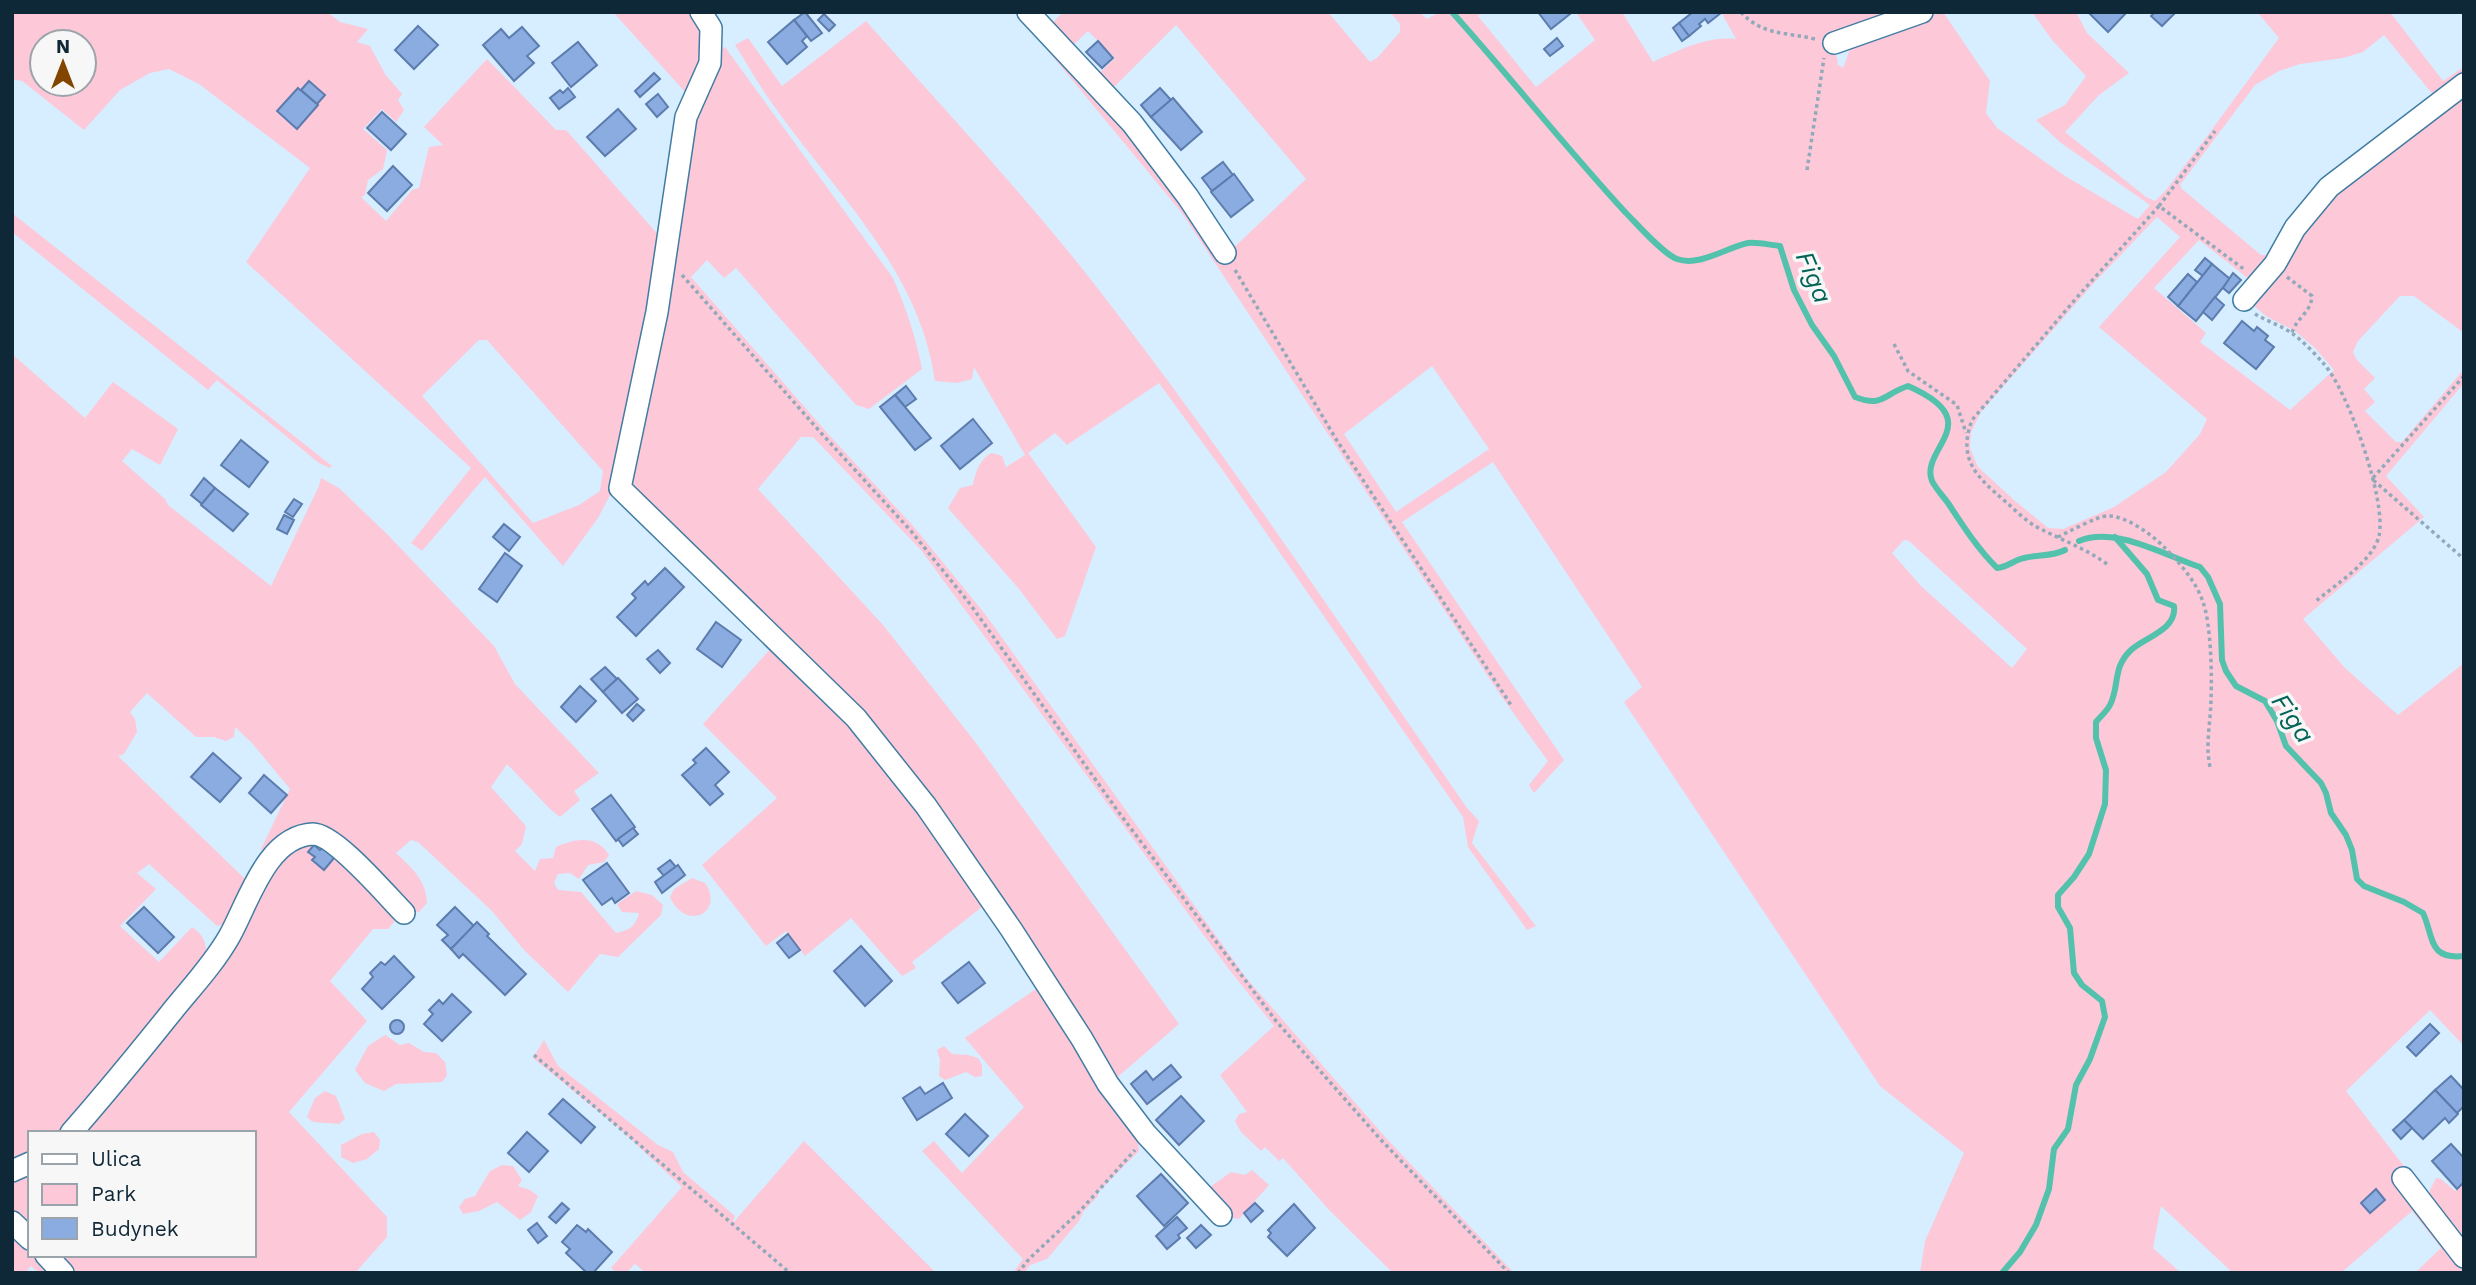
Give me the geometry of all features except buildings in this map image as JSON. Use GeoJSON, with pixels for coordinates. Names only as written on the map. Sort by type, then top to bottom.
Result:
{"type":"FeatureCollection","features":[{"type":"Feature","properties":{"kind":"street"},"geometry":{"type":"LineString","coordinates":[[701,12],[711,28],[710,63],[686,117],[657,312],[620,488],[856,718],[934,818],[1011,929],[1108,1084],[1148,1136],[1221,1215]]}},
{"type":"Feature","properties":{"kind":"street"},"geometry":{"type":"LineString","coordinates":[[1028,12],[1132,123],[1188,197],[1225,253]]}},
{"type":"Feature","properties":{"kind":"street"},"geometry":{"type":"LineString","coordinates":[[1834,43],[1922,12]]}},
{"type":"Feature","properties":{"kind":"street"},"geometry":{"type":"LineString","coordinates":[[2245,300],[2267,275],[2295,228],[2329,187],[2464,84]]}},
{"type":"Feature","properties":{"kind":"street"},"geometry":{"type":"LineString","coordinates":[[73,1131],[214,960],[260,873],[277,851],[295,839],[312,834],[337,845],[404,914]]}},
{"type":"Feature","properties":{"kind":"street"},"geometry":{"type":"LineString","coordinates":[[12,1171],[28,1164]]}},
{"type":"Feature","properties":{"kind":"street"},"geometry":{"type":"LineString","coordinates":[[2403,1178],[2464,1256]]}},
{"type":"Feature","properties":{"kind":"street"},"geometry":{"type":"LineString","coordinates":[[12,1222],[28,1237]]}},
{"type":"Feature","properties":{"kind":"street"},"geometry":{"type":"LineString","coordinates":[[48,1257],[63,1273]]}},
{"type":"Feature","properties":{"kind":"path"},"geometry":{"type":"LineString","coordinates":[[1741,12],[1759,26],[1774,33],[1797,34],[1834,43]]}},
{"type":"Feature","properties":{"kind":"path"},"geometry":{"type":"LineString","coordinates":[[1807,170],[1823,61],[1826,50],[1834,43]]}},
{"type":"Feature","properties":{"kind":"path"},"geometry":{"type":"LineString","coordinates":[[1966,435],[1972,420],[1990,397],[2159,206],[2215,131]]}},
{"type":"Feature","properties":{"kind":"path"},"geometry":{"type":"LineString","coordinates":[[2159,206],[2267,275],[2312,296],[2312,305],[2293,326],[2292,333]]}},
{"type":"Feature","properties":{"kind":"path"},"geometry":{"type":"LineString","coordinates":[[1225,253],[1336,439],[1511,705]]}},
{"type":"Feature","properties":{"kind":"path"},"geometry":{"type":"LineString","coordinates":[[665,255],[911,531],[970,604],[1120,814],[1276,1020],[1381,1140],[1509,1273]]}},
{"type":"Feature","properties":{"kind":"path"},"geometry":{"type":"LineString","coordinates":[[2245,300],[2253,313],[2292,333],[2325,364],[2339,385],[2361,440],[2372,479],[2380,515],[2379,537],[2368,557],[2316,601]]}},
{"type":"Feature","properties":{"kind":"path"},"geometry":{"type":"LineString","coordinates":[[1894,344],[1908,371],[1957,405],[1964,421],[1970,466],[1989,487],[2033,525],[2094,554],[2107,564]]}},
{"type":"Feature","properties":{"kind":"path"},"geometry":{"type":"LineString","coordinates":[[2372,479],[2464,376]]}},
{"type":"Feature","properties":{"kind":"path"},"geometry":{"type":"LineString","coordinates":[[2372,479],[2464,559]]}},
{"type":"Feature","properties":{"kind":"path"},"geometry":{"type":"LineString","coordinates":[[2058,537],[2107,516],[2129,522],[2157,540],[2178,561],[2203,600],[2212,696],[2208,755],[2210,767]]}},
{"type":"Feature","properties":{"kind":"path"},"geometry":{"type":"LineString","coordinates":[[534,1055],[790,1273]]}},
{"type":"Feature","properties":{"kind":"path"},"geometry":{"type":"LineString","coordinates":[[1018,1273],[1029,1259],[1079,1212],[1148,1136]]}},
{"type":"Feature","properties":{"kind":"green space"},"geometry":{"type":"Polygon","coordinates":[[[12,12],[327,12],[340,22],[368,29],[357,42],[370,46],[385,74],[402,94],[398,100],[404,110],[396,122],[382,109],[363,129],[387,150],[383,169],[368,180],[365,195],[361,197],[386,221],[412,190],[419,188],[429,147],[443,145],[424,127],[487,59],[556,130],[566,130],[662,239],[611,493],[598,518],[563,566],[485,477],[422,551],[411,543],[471,468],[246,262],[310,168],[199,84],[169,69],[150,73],[120,90],[84,130],[44,98],[98,98],[98,28],[28,28],[28,86],[12,79],[12,12]],[[479,340],[422,396],[533,523],[579,505],[600,491],[603,471],[487,340],[479,340]]]}},
{"type":"Feature","properties":{"kind":"green space"},"geometry":{"type":"Polygon","coordinates":[[[613,12],[697,12],[702,21],[701,65],[686,93],[613,12]]]}},
{"type":"Feature","properties":{"kind":"green space"},"geometry":{"type":"Polygon","coordinates":[[[1063,12],[1328,12],[1370,62],[1377,58],[1400,32],[1400,24],[1390,12],[1419,12],[1427,19],[1440,12],[1483,12],[1478,16],[1536,87],[1595,40],[1577,14],[1579,12],[1622,12],[1653,62],[1704,42],[1736,39],[1721,12],[1903,12],[1834,49],[1837,64],[1843,68],[1853,41],[1943,12],[1990,81],[1986,113],[1997,128],[2065,176],[2138,219],[2150,205],[2061,143],[2036,120],[2065,105],[2086,76],[2052,40],[2032,12],[2076,12],[2087,33],[2129,73],[2099,95],[2065,132],[2146,197],[2155,201],[2205,139],[2279,38],[2257,12],[2390,12],[2443,81],[2464,67],[2464,76],[2435,97],[2384,35],[2363,52],[2343,58],[2300,64],[2279,71],[2255,85],[2180,185],[2261,255],[2272,255],[2254,283],[2199,240],[2154,288],[2206,333],[2200,342],[2290,410],[2334,370],[2315,348],[2295,331],[2266,316],[2254,306],[2253,298],[2320,209],[2464,87],[2464,333],[2414,296],[2400,296],[2358,341],[2353,352],[2357,360],[2375,378],[2364,389],[2375,402],[2365,411],[2396,442],[2402,442],[2464,369],[2464,383],[2386,476],[2424,517],[2303,619],[2345,668],[2398,715],[2464,663],[2464,1046],[2430,1010],[2346,1091],[2430,1200],[2430,1190],[2436,1178],[2455,1191],[2464,1184],[2464,1235],[2455,1231],[2464,1244],[2462,1273],[2415,1273],[2441,1248],[2412,1211],[2341,1273],[2233,1273],[2161,1206],[2153,1248],[2181,1273],[1920,1273],[1925,1241],[1964,1153],[1880,1086],[1624,702],[1642,687],[1493,462],[1402,522],[1564,760],[1534,793],[1529,785],[1548,761],[1499,693],[1182,213],[1026,24],[1149,155],[1223,258],[1306,179],[1176,25],[1113,88],[1093,79],[1115,58],[1088,31],[1067,51],[1046,29],[1063,12]],[[2157,217],[2093,284],[1981,412],[1971,432],[1970,448],[1978,467],[2048,528],[2063,529],[2114,507],[2166,472],[2200,434],[2207,419],[2099,327],[2180,237],[2157,217]],[[1432,366],[1344,434],[1396,512],[1489,449],[1432,366]],[[1904,540],[1892,553],[1921,586],[2012,668],[2027,649],[1909,541],[1904,540]]]}},
{"type":"Feature","properties":{"kind":"green space"},"geometry":{"type":"Polygon","coordinates":[[[866,21],[1009,182],[1092,281],[1141,345],[1283,542],[1467,808],[1479,821],[1472,843],[1536,926],[1527,930],[1468,847],[1463,817],[1224,472],[1159,383],[1067,445],[1055,433],[1028,453],[1096,547],[1065,636],[1057,639],[1019,589],[948,508],[960,488],[973,485],[979,466],[988,455],[992,453],[1002,456],[1006,467],[1025,455],[974,367],[972,379],[957,383],[935,381],[926,340],[892,265],[845,198],[769,99],[735,45],[748,38],[782,86],[866,21]]]}},
{"type":"Feature","properties":{"kind":"green space"},"geometry":{"type":"Polygon","coordinates":[[[725,47],[893,278],[910,323],[922,369],[869,409],[856,405],[736,268],[724,278],[707,260],[691,277],[829,435],[914,527],[985,614],[1247,979],[1386,1138],[1514,1273],[1393,1273],[1330,1211],[1283,1158],[1279,1161],[1265,1147],[1261,1151],[1241,1132],[1235,1121],[1239,1114],[1247,1112],[1220,1075],[1274,1026],[1228,968],[921,550],[813,437],[801,437],[758,489],[883,625],[976,743],[1179,1024],[1113,1081],[931,805],[627,481],[680,163],[715,52],[725,47]]]}},
{"type":"Feature","properties":{"kind":"green space"},"geometry":{"type":"Polygon","coordinates":[[[12,213],[332,466],[330,468],[319,463],[217,380],[208,390],[12,232],[12,213]]]}},
{"type":"Feature","properties":{"kind":"green space"},"geometry":{"type":"Polygon","coordinates":[[[12,354],[85,418],[113,382],[178,429],[160,465],[132,449],[122,461],[165,499],[168,505],[271,586],[321,478],[339,488],[494,646],[515,684],[599,773],[574,791],[580,800],[560,817],[507,764],[491,787],[526,826],[522,844],[515,851],[535,871],[540,859],[553,858],[556,847],[578,840],[598,844],[609,855],[604,862],[588,865],[579,879],[570,873],[558,874],[554,883],[558,890],[581,892],[616,933],[628,929],[636,922],[639,913],[622,912],[617,904],[636,891],[652,895],[663,905],[661,915],[618,957],[600,954],[568,992],[524,950],[492,911],[418,842],[411,840],[396,853],[413,869],[424,888],[427,903],[419,912],[408,910],[330,832],[264,853],[261,849],[290,789],[235,727],[234,737],[226,741],[214,737],[196,737],[147,693],[130,712],[135,719],[137,732],[124,754],[118,756],[250,882],[225,924],[217,926],[149,864],[137,873],[156,889],[120,926],[159,962],[192,927],[204,940],[207,957],[65,1131],[28,1131],[28,1159],[12,1164],[12,354]]]}},
{"type":"Feature","properties":{"kind":"green space"},"geometry":{"type":"Polygon","coordinates":[[[772,647],[854,727],[987,903],[912,962],[916,968],[902,976],[851,918],[805,956],[786,931],[766,946],[702,865],[777,798],[703,724],[772,647]]]}},
{"type":"Feature","properties":{"kind":"green space"},"geometry":{"type":"Polygon","coordinates":[[[316,840],[399,916],[388,929],[373,929],[330,981],[367,1021],[289,1112],[387,1217],[387,1237],[355,1273],[71,1273],[56,1257],[256,1257],[256,1131],[78,1131],[276,858],[316,840]]]}},
{"type":"Feature","properties":{"kind":"green space"},"geometry":{"type":"Polygon","coordinates":[[[692,878],[705,883],[710,893],[707,910],[693,916],[677,908],[670,897],[674,889],[692,878]]]}},
{"type":"Feature","properties":{"kind":"green space"},"geometry":{"type":"Polygon","coordinates":[[[1040,986],[1136,1127],[1139,1151],[1097,1193],[1098,1196],[1047,1259],[1030,1265],[1024,1273],[1013,1273],[1023,1259],[922,1151],[934,1141],[962,1173],[1024,1107],[965,1038],[1040,986]]]}},
{"type":"Feature","properties":{"kind":"green space"},"geometry":{"type":"Polygon","coordinates":[[[385,1035],[400,1045],[409,1043],[424,1052],[436,1053],[445,1062],[447,1075],[442,1082],[396,1084],[384,1091],[365,1083],[355,1070],[368,1046],[385,1035]]]}},
{"type":"Feature","properties":{"kind":"green space"},"geometry":{"type":"Polygon","coordinates":[[[544,1040],[558,1066],[658,1145],[673,1152],[683,1172],[735,1216],[732,1224],[804,1141],[936,1273],[646,1273],[635,1264],[626,1273],[617,1273],[611,1268],[682,1187],[620,1129],[533,1058],[544,1040]]]}},
{"type":"Feature","properties":{"kind":"green space"},"geometry":{"type":"Polygon","coordinates":[[[944,1046],[952,1054],[978,1058],[982,1065],[982,1076],[975,1077],[966,1072],[945,1080],[939,1076],[940,1060],[937,1050],[944,1046]]]}},
{"type":"Feature","properties":{"kind":"green space"},"geometry":{"type":"Polygon","coordinates":[[[325,1091],[336,1096],[345,1119],[339,1124],[313,1122],[307,1117],[315,1098],[325,1091]]]}},
{"type":"Feature","properties":{"kind":"green space"},"geometry":{"type":"Polygon","coordinates":[[[374,1132],[380,1140],[379,1149],[367,1159],[353,1163],[341,1157],[341,1145],[362,1134],[374,1132]]]}},
{"type":"Feature","properties":{"kind":"green space"},"geometry":{"type":"Polygon","coordinates":[[[502,1165],[513,1166],[522,1180],[518,1186],[538,1196],[531,1212],[520,1220],[497,1202],[479,1211],[463,1214],[459,1207],[465,1199],[475,1196],[490,1171],[502,1165]]]}},
{"type":"Feature","properties":{"kind":"green space"},"geometry":{"type":"Polygon","coordinates":[[[28,1170],[28,1229],[12,1213],[12,1177],[28,1170]]]}},
{"type":"Feature","properties":{"kind":"green space"},"geometry":{"type":"Polygon","coordinates":[[[1252,1170],[1269,1185],[1239,1219],[1233,1218],[1228,1210],[1208,1193],[1210,1187],[1231,1172],[1245,1175],[1252,1170]]]}},
{"type":"Feature","properties":{"kind":"green space"},"geometry":{"type":"Polygon","coordinates":[[[12,1224],[28,1242],[28,1257],[42,1257],[57,1273],[39,1273],[31,1266],[25,1273],[12,1273],[12,1224]]]}},
{"type":"Feature","properties":{"kind":"waterway","name":"Figa"},"geometry":{"type":"LineString","coordinates":[[1452,12],[1604,188],[1643,231],[1671,256],[1694,261],[1748,243],[1780,246],[1794,290],[1855,397],[1872,401],[1883,399],[1908,386],[1932,399],[1945,411],[1948,423],[1946,435],[1934,457],[1932,481],[1971,537],[1997,568],[2024,558],[2065,550]]}},
{"type":"Feature","properties":{"kind":"waterway","name":"Figa"},"geometry":{"type":"LineString","coordinates":[[2079,541],[2093,537],[2124,539],[2200,567],[2208,577],[2220,604],[2222,660],[2226,671],[2236,686],[2265,701],[2277,721],[2286,746],[2321,783],[2331,813],[2346,835],[2352,850],[2357,879],[2364,886],[2423,913],[2438,950],[2452,956],[2464,956]]}},
{"type":"Feature","properties":{"kind":"waterway"},"geometry":{"type":"LineString","coordinates":[[2002,1273],[2020,1252],[2036,1225],[2049,1189],[2054,1149],[2068,1129],[2076,1085],[2090,1059],[2105,1017],[2102,1001],[2082,985],[2074,973],[2070,928],[2058,907],[2058,895],[2089,854],[2105,804],[2106,770],[2096,738],[2096,722],[2110,705],[2125,657],[2137,645],[2165,627],[2174,614],[2174,606],[2158,600],[2147,574],[2115,537]]}}]}
